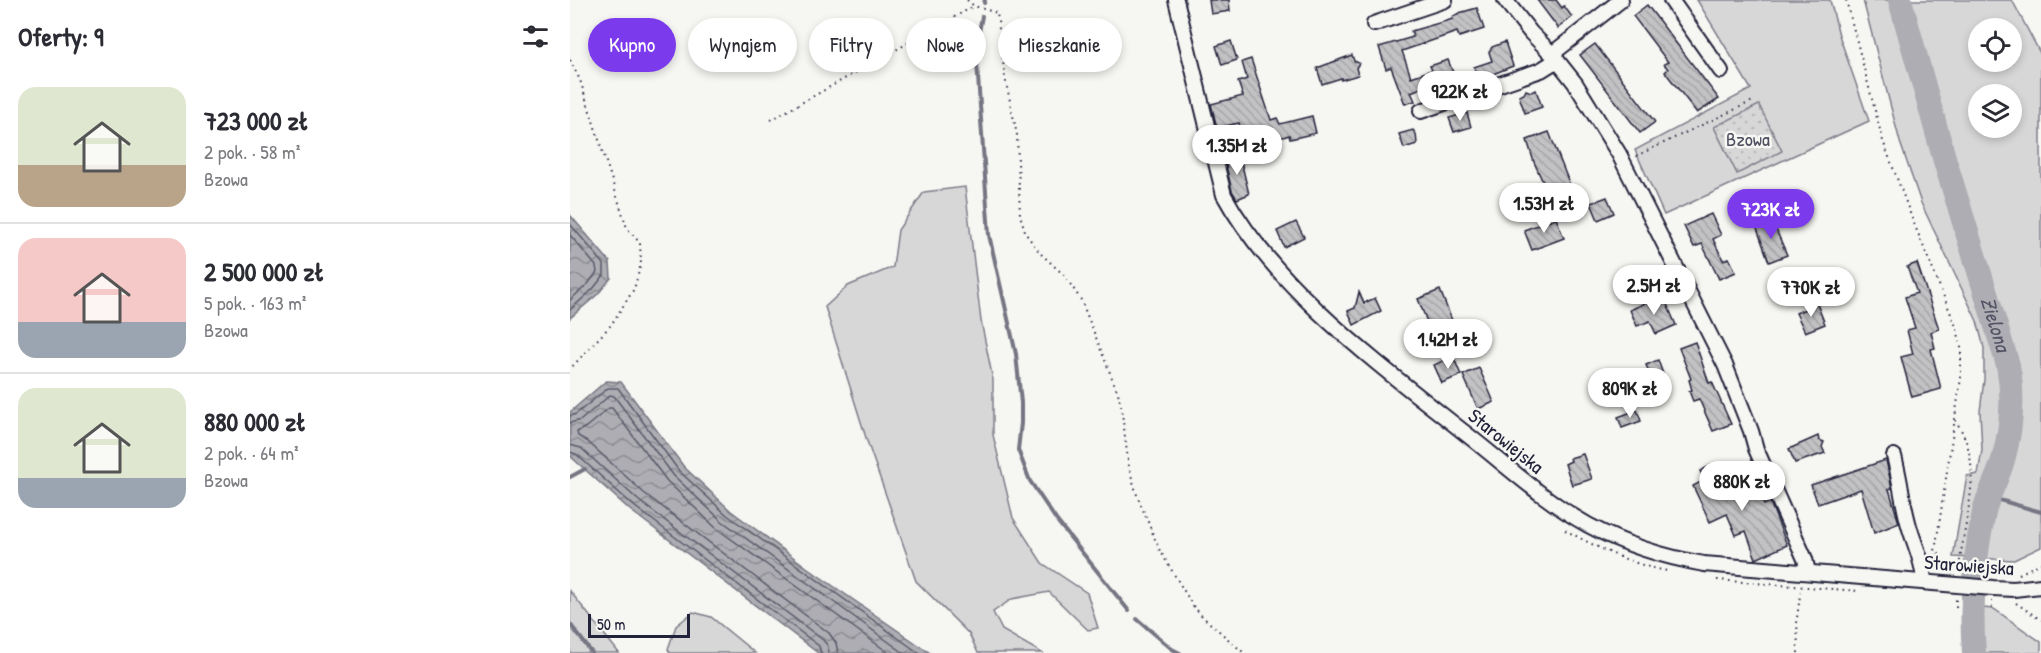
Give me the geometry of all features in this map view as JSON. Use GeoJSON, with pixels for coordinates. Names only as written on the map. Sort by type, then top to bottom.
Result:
{"type":"FeatureCollection","features":[{"type":"Feature","properties":{"kind":"street","name":"Starowiejska"},"geometry":{"type":"LineString","coordinates":[[1176,0],[1224,195],[1272,262],[1322,315],[1400,381],[1535,489],[1588,525],[1629,543],[1677,559],[1704,564],[1808,573],[1994,584],[2014,589],[2041,586]]}},
{"type":"Feature","properties":{"kind":"street"},"geometry":{"type":"LineString","coordinates":[[1374,24],[1445,0]]}},
{"type":"Feature","properties":{"kind":"street"},"geometry":{"type":"LineString","coordinates":[[1505,0],[1531,33],[1555,57],[1580,91],[1623,162],[1725,365],[1758,455],[1805,559],[1808,573]]}},
{"type":"Feature","properties":{"kind":"street"},"geometry":{"type":"LineString","coordinates":[[1420,111],[1541,70],[1621,0]]}},
{"type":"Feature","properties":{"kind":"street"},"geometry":{"type":"LineString","coordinates":[[1671,0],[1721,71]]}},
{"type":"Feature","properties":{"kind":"street"},"geometry":{"type":"LineString","coordinates":[[1893,456],[1900,477],[1908,520],[1928,581]]}},
{"type":"Feature","properties":{"kind":"path"},"geometry":{"type":"LineString","coordinates":[[967,0],[975,6],[997,14],[1005,77],[1017,135],[1020,215],[1026,234],[1040,253],[1065,276],[1081,300],[1119,399],[1129,468],[1137,495],[1159,549],[1193,606],[1244,653]]}},
{"type":"Feature","properties":{"kind":"path"},"geometry":{"type":"LineString","coordinates":[[1846,0],[1883,141],[1957,329],[1961,346],[1961,378],[1934,564],[1928,581]]}},
{"type":"Feature","properties":{"kind":"path"},"geometry":{"type":"LineString","coordinates":[[771,120],[975,6]]}},
{"type":"Feature","properties":{"kind":"path"},"geometry":{"type":"LineString","coordinates":[[570,60],[580,80],[627,228],[640,243],[641,264],[634,289],[611,325],[570,369]]}},
{"type":"Feature","properties":{"kind":"path"},"geometry":{"type":"LineString","coordinates":[[1623,162],[1755,100]]}},
{"type":"Feature","properties":{"kind":"path"},"geometry":{"type":"LineString","coordinates":[[1955,420],[1966,440],[1973,475],[1958,582]]}},
{"type":"Feature","properties":{"kind":"path"},"geometry":{"type":"LineString","coordinates":[[1934,564],[1940,559],[1935,550]]}},
{"type":"Feature","properties":{"kind":"path"},"geometry":{"type":"LineString","coordinates":[[2014,577],[2041,563]]}},
{"type":"Feature","properties":{"kind":"path"},"geometry":{"type":"LineString","coordinates":[[1994,584],[1995,565]]}},
{"type":"Feature","properties":{"kind":"path"},"geometry":{"type":"LineString","coordinates":[[1798,653],[1796,637],[1801,588]]}},
{"type":"Feature","properties":{"kind":"path"},"geometry":{"type":"LineString","coordinates":[[2011,599],[2041,620]]}},
{"type":"Feature","properties":{"kind":"green space"},"geometry":{"type":"Polygon","coordinates":[[[1697,0],[1830,0],[1839,35],[1869,121],[1664,215],[1635,150],[1751,89],[1697,0]]]}},
{"type":"Feature","properties":{"kind":"green space"},"geometry":{"type":"Polygon","coordinates":[[[1863,0],[2012,0],[2021,18],[1968,18],[1968,72],[2022,72],[2022,19],[2041,55],[2041,547],[2014,560],[1953,557],[1967,476],[1978,474],[1982,450],[1980,411],[1984,380],[1984,348],[1977,321],[1921,203],[1900,142],[1863,0]]]}},
{"type":"Feature","properties":{"kind":"green space","name":"Bzowa"},"geometry":{"type":"Polygon","coordinates":[[[1759,105],[1782,151],[1737,174],[1714,127],[1759,105]]]}},
{"type":"Feature","properties":{"kind":"green space"},"geometry":{"type":"Polygon","coordinates":[[[965,187],[981,321],[993,380],[993,435],[1013,518],[1042,563],[1087,593],[1098,628],[1088,630],[1049,592],[1012,599],[993,612],[1002,630],[1042,653],[978,653],[969,634],[916,581],[867,441],[825,307],[848,286],[893,267],[898,230],[924,192],[965,187]]]}},
{"type":"Feature","properties":{"kind":"green space"},"geometry":{"type":"Polygon","coordinates":[[[570,591],[619,653],[570,653],[570,591]]]}},
{"type":"Feature","properties":{"kind":"green space"},"geometry":{"type":"Polygon","coordinates":[[[1983,608],[1994,609],[2041,642],[2041,653],[1981,653],[1977,635],[1983,608]]]}},
{"type":"Feature","properties":{"kind":"green space"},"geometry":{"type":"Polygon","coordinates":[[[693,612],[711,617],[755,653],[670,653],[668,649],[676,626],[693,612]]]}},
{"type":"Feature","properties":{"kind":"water"},"geometry":{"type":"Polygon","coordinates":[[[570,215],[610,262],[611,278],[598,294],[570,318],[570,215]]]}},
{"type":"Feature","properties":{"kind":"water"},"geometry":{"type":"Polygon","coordinates":[[[606,381],[621,382],[684,467],[731,511],[816,574],[930,653],[818,653],[630,510],[570,456],[570,412],[606,381]]]}},
{"type":"Feature","properties":{"kind":"building"},"geometry":{"type":"Polygon","coordinates":[[[1209,0],[1229,0],[1230,11],[1211,14],[1209,0]]]}},
{"type":"Feature","properties":{"kind":"building"},"geometry":{"type":"Polygon","coordinates":[[[1537,0],[1556,0],[1572,17],[1558,28],[1537,0]]]}},
{"type":"Feature","properties":{"kind":"building"},"geometry":{"type":"Polygon","coordinates":[[[1647,5],[1719,99],[1697,113],[1665,72],[1668,69],[1664,64],[1668,62],[1633,16],[1647,5]]]}},
{"type":"Feature","properties":{"kind":"building"},"geometry":{"type":"Polygon","coordinates":[[[1477,8],[1484,29],[1459,37],[1457,32],[1402,51],[1411,77],[1432,70],[1430,66],[1448,60],[1456,80],[1438,86],[1436,82],[1411,92],[1415,101],[1405,104],[1391,67],[1386,69],[1379,47],[1413,37],[1411,31],[1453,19],[1452,17],[1459,13],[1477,8]]]}},
{"type":"Feature","properties":{"kind":"building"},"geometry":{"type":"Polygon","coordinates":[[[1231,41],[1237,60],[1222,65],[1216,46],[1231,41]]]}},
{"type":"Feature","properties":{"kind":"building"},"geometry":{"type":"Polygon","coordinates":[[[1505,42],[1513,66],[1478,80],[1474,67],[1492,61],[1489,52],[1492,47],[1505,42]]]}},
{"type":"Feature","properties":{"kind":"building"},"geometry":{"type":"Polygon","coordinates":[[[1595,44],[1655,122],[1640,133],[1580,55],[1595,44]]]}},
{"type":"Feature","properties":{"kind":"building"},"geometry":{"type":"Polygon","coordinates":[[[1352,55],[1354,61],[1359,63],[1356,68],[1358,75],[1322,84],[1317,68],[1352,55]]]}},
{"type":"Feature","properties":{"kind":"building"},"geometry":{"type":"Polygon","coordinates":[[[1251,59],[1271,120],[1277,118],[1280,124],[1312,116],[1316,133],[1290,139],[1289,135],[1248,149],[1239,123],[1217,128],[1211,104],[1243,96],[1238,82],[1247,79],[1242,62],[1251,59]]]}},
{"type":"Feature","properties":{"kind":"building"},"geometry":{"type":"Polygon","coordinates":[[[1526,90],[1531,92],[1536,90],[1542,107],[1525,113],[1519,96],[1526,90]]]}},
{"type":"Feature","properties":{"kind":"building"},"geometry":{"type":"Polygon","coordinates":[[[1467,113],[1471,127],[1454,132],[1449,118],[1467,113]]]}},
{"type":"Feature","properties":{"kind":"building"},"geometry":{"type":"Polygon","coordinates":[[[1413,130],[1417,144],[1404,148],[1399,134],[1413,130]]]}},
{"type":"Feature","properties":{"kind":"building"},"geometry":{"type":"Polygon","coordinates":[[[1549,132],[1572,190],[1550,198],[1527,140],[1549,132]]]}},
{"type":"Feature","properties":{"kind":"building"},"geometry":{"type":"Polygon","coordinates":[[[1239,153],[1249,194],[1237,199],[1232,191],[1224,157],[1239,153]]]}},
{"type":"Feature","properties":{"kind":"building"},"geometry":{"type":"Polygon","coordinates":[[[1607,197],[1614,213],[1598,220],[1591,203],[1607,197]]]}},
{"type":"Feature","properties":{"kind":"building"},"geometry":{"type":"Polygon","coordinates":[[[1711,214],[1721,235],[1713,239],[1723,260],[1729,258],[1736,272],[1719,279],[1702,244],[1694,247],[1684,226],[1711,214]]]}},
{"type":"Feature","properties":{"kind":"building"},"geometry":{"type":"Polygon","coordinates":[[[1769,217],[1787,255],[1769,262],[1755,223],[1769,217]]]}},
{"type":"Feature","properties":{"kind":"building"},"geometry":{"type":"Polygon","coordinates":[[[1556,218],[1564,238],[1532,250],[1524,230],[1556,218]]]}},
{"type":"Feature","properties":{"kind":"building"},"geometry":{"type":"Polygon","coordinates":[[[1296,222],[1304,237],[1284,247],[1277,231],[1296,222]]]}},
{"type":"Feature","properties":{"kind":"building"},"geometry":{"type":"Polygon","coordinates":[[[1917,263],[1939,329],[1931,332],[1935,348],[1931,349],[1941,389],[1912,397],[1901,357],[1913,354],[1907,330],[1915,328],[1905,297],[1917,293],[1907,267],[1917,263]]]}},
{"type":"Feature","properties":{"kind":"building"},"geometry":{"type":"Polygon","coordinates":[[[1440,290],[1455,328],[1433,337],[1418,299],[1440,290]]]}},
{"type":"Feature","properties":{"kind":"building"},"geometry":{"type":"Polygon","coordinates":[[[1359,292],[1364,303],[1375,298],[1381,311],[1354,325],[1348,311],[1355,308],[1359,292]]]}},
{"type":"Feature","properties":{"kind":"building"},"geometry":{"type":"Polygon","coordinates":[[[1652,300],[1655,307],[1666,302],[1676,325],[1656,334],[1650,321],[1637,326],[1630,310],[1652,300]]]}},
{"type":"Feature","properties":{"kind":"building"},"geometry":{"type":"Polygon","coordinates":[[[1817,304],[1825,324],[1805,332],[1796,313],[1817,304]]]}},
{"type":"Feature","properties":{"kind":"building"},"geometry":{"type":"Polygon","coordinates":[[[1695,342],[1709,383],[1712,382],[1731,424],[1713,431],[1699,399],[1693,401],[1689,391],[1692,390],[1689,380],[1691,379],[1679,348],[1695,342]]]}},
{"type":"Feature","properties":{"kind":"building"},"geometry":{"type":"Polygon","coordinates":[[[1453,356],[1461,375],[1442,383],[1434,365],[1453,356]]]}},
{"type":"Feature","properties":{"kind":"building"},"geometry":{"type":"Polygon","coordinates":[[[1658,360],[1664,377],[1652,381],[1646,365],[1658,360]]]}},
{"type":"Feature","properties":{"kind":"building"},"geometry":{"type":"Polygon","coordinates":[[[1479,368],[1494,402],[1478,409],[1463,375],[1479,368]]]}},
{"type":"Feature","properties":{"kind":"building"},"geometry":{"type":"Polygon","coordinates":[[[1637,410],[1641,421],[1622,428],[1618,417],[1637,410]]]}},
{"type":"Feature","properties":{"kind":"building"},"geometry":{"type":"Polygon","coordinates":[[[1818,436],[1819,440],[1824,442],[1822,447],[1825,453],[1795,463],[1789,449],[1818,436]]]}},
{"type":"Feature","properties":{"kind":"building"},"geometry":{"type":"Polygon","coordinates":[[[1583,454],[1592,479],[1572,485],[1565,464],[1571,461],[1570,458],[1583,454]]]}},
{"type":"Feature","properties":{"kind":"building"},"geometry":{"type":"Polygon","coordinates":[[[1886,460],[1892,488],[1889,489],[1899,523],[1874,533],[1861,489],[1818,504],[1811,485],[1886,460]]]}},
{"type":"Feature","properties":{"kind":"building"},"geometry":{"type":"Polygon","coordinates":[[[1712,465],[1724,490],[1753,478],[1764,505],[1770,502],[1787,545],[1756,559],[1746,531],[1736,535],[1727,514],[1710,522],[1693,486],[1705,480],[1700,471],[1712,465]]]}},
{"type":"Feature","properties":{"kind":"waterway","name":"Zielona"},"geometry":{"type":"LineString","coordinates":[[1900,0],[1945,161],[2010,377],[2011,412],[2006,448],[1986,505],[1978,547],[1973,599],[1974,653]]}},
{"type":"Feature","properties":{"kind":"waterway"},"geometry":{"type":"LineString","coordinates":[[982,16],[976,48],[989,235],[1016,354],[1021,403],[1018,450],[1030,481],[1057,521],[1129,611]]}},
{"type":"Feature","properties":{"kind":"waterway"},"geometry":{"type":"LineString","coordinates":[[570,477],[585,469]]}},
{"type":"Feature","properties":{"kind":"waterway"},"geometry":{"type":"LineString","coordinates":[[1989,497],[2041,512]]}},
{"type":"Feature","properties":{"kind":"waterway"},"geometry":{"type":"LineString","coordinates":[[1137,619],[1172,649],[1180,653]]}},
{"type":"Feature","properties":{"kind":"waterway"},"geometry":{"type":"LineString","coordinates":[[570,624],[592,653]]}}]}
